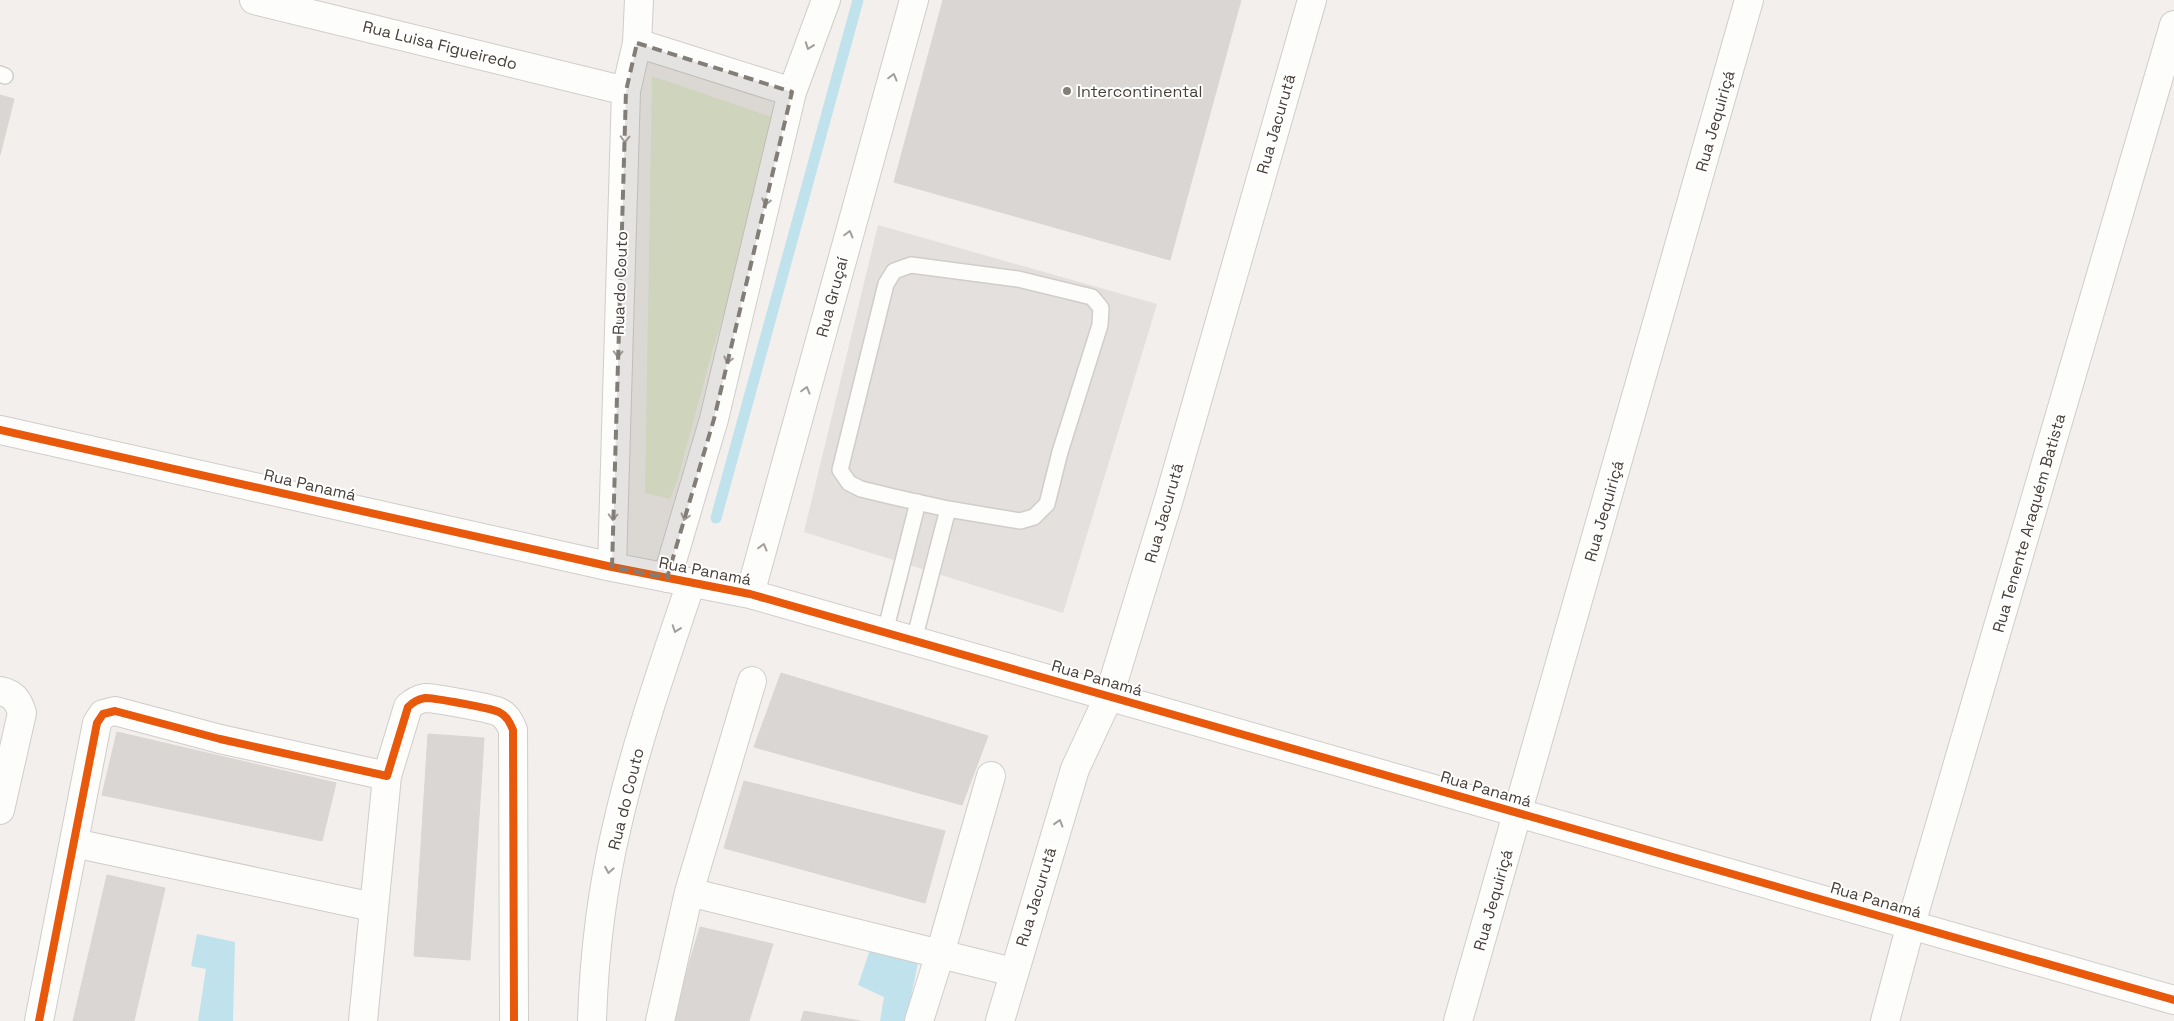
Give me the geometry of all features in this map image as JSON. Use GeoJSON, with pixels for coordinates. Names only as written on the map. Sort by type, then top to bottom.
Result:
{"type":"FeatureCollection","features":[{"type":"Feature","properties":{"kind":"street","name":"Rua Luisa Figueiredo"},"geometry":{"type":"LineString","coordinates":[[254,0],[626,91]]}},
{"type":"Feature","properties":{"kind":"street","name":"Rua do Couto"},"geometry":{"type":"LineString","coordinates":[[612,567],[626,91],[637,42],[639,0]]}},
{"type":"Feature","properties":{"kind":"street"},"geometry":{"type":"LineString","coordinates":[[679,580],[714,419],[792,92],[826,0]]}},
{"type":"Feature","properties":{"kind":"street","name":"Rua Gruçaí"},"geometry":{"type":"LineString","coordinates":[[750,594],[914,0]]}},
{"type":"Feature","properties":{"kind":"street","name":"Rua Jacurutã"},"geometry":{"type":"LineString","coordinates":[[1000,1021],[1075,768],[1109,696],[1174,480],[1312,0]]}},
{"type":"Feature","properties":{"kind":"street","name":"Rua Jequiriçá"},"geometry":{"type":"LineString","coordinates":[[1458,1021],[1519,813],[1749,0]]}},
{"type":"Feature","properties":{"kind":"street","name":"Rua Tenente Araquém Batista"},"geometry":{"type":"LineString","coordinates":[[1885,1021],[1911,924],[2174,25]]}},
{"type":"Feature","properties":{"kind":"street"},"geometry":{"type":"LineString","coordinates":[[637,42],[792,92]]}},
{"type":"Feature","properties":{"kind":"street","name":"Rua Panamá"},"geometry":{"type":"LineString","coordinates":[[0,430],[612,567],[750,594],[2174,1000]]}},
{"type":"Feature","properties":{"kind":"street","name":"Rua do Couto"},"geometry":{"type":"LineString","coordinates":[[592,1021],[593,988],[603,902],[616,826],[652,700],[679,580]]}},
{"type":"Feature","properties":{"kind":"street"},"geometry":{"type":"LineString","coordinates":[[660,1021],[689,892],[752,681]]}},
{"type":"Feature","properties":{"kind":"street"},"geometry":{"type":"LineString","coordinates":[[0,691],[8,693],[18,701],[22,713],[0,810]]}},
{"type":"Feature","properties":{"kind":"street"},"geometry":{"type":"LineString","coordinates":[[363,1021],[387,776],[408,707],[414,702],[425,698],[479,706],[499,712],[508,719],[514,730],[514,1021]]}},
{"type":"Feature","properties":{"kind":"street"},"geometry":{"type":"LineString","coordinates":[[39,1021],[97,722],[103,714],[115,711],[220,738],[387,776]]}},
{"type":"Feature","properties":{"kind":"street"},"geometry":{"type":"LineString","coordinates":[[919,1021],[991,776]]}},
{"type":"Feature","properties":{"kind":"street"},"geometry":{"type":"LineString","coordinates":[[74,843],[373,907]]}},
{"type":"Feature","properties":{"kind":"street"},"geometry":{"type":"LineString","coordinates":[[689,892],[1014,972]]}},
{"type":"Feature","properties":{"kind":"lane"},"geometry":{"type":"LineString","coordinates":[[911,266],[1018,279],[1092,297],[1101,308],[1100,325],[1060,452],[1047,504],[1034,517],[1020,521],[918,502],[861,489],[849,483],[840,470],[886,284],[894,271],[911,266]]}},
{"type":"Feature","properties":{"kind":"lane"},"geometry":{"type":"LineString","coordinates":[[886,632],[918,502]]}},
{"type":"Feature","properties":{"kind":"lane"},"geometry":{"type":"LineString","coordinates":[[914,640],[948,509]]}},
{"type":"Feature","properties":{"kind":"highlighted area"},"geometry":{"type":"Polygon","coordinates":[[[637,43],[792,92],[714,419],[667,578],[612,567],[626,91],[637,43]]]}},
{"type":"Feature","properties":{"kind":"green space"},"geometry":{"type":"Polygon","coordinates":[[[652,76],[783,121],[712,352],[678,478],[670,499],[645,493],[652,76]]]}},
{"type":"Feature","properties":{"kind":"shaded area"},"geometry":{"type":"Polygon","coordinates":[[[878,225],[1157,304],[1063,613],[804,532],[878,225]]]}},
{"type":"Feature","properties":{"kind":"water"},"geometry":{"type":"Polygon","coordinates":[[[197,934],[235,942],[233,1021],[198,1021],[206,969],[191,966],[197,934]]]}},
{"type":"Feature","properties":{"kind":"water"},"geometry":{"type":"Polygon","coordinates":[[[871,947],[919,958],[906,1021],[880,1021],[884,997],[858,985],[871,947]]]}},
{"type":"Feature","properties":{"kind":"building","name":"Intercontinental"},"geometry":{"type":"Polygon","coordinates":[[[943,0],[1241,0],[1170,260],[894,182],[943,0]]]}},
{"type":"Feature","properties":{"kind":"building"},"geometry":{"type":"Polygon","coordinates":[[[0,95],[14,99],[0,155],[0,95]]]}},
{"type":"Feature","properties":{"kind":"building"},"geometry":{"type":"Polygon","coordinates":[[[781,673],[988,736],[962,805],[754,747],[781,673]]]}},
{"type":"Feature","properties":{"kind":"building"},"geometry":{"type":"Polygon","coordinates":[[[117,732],[336,783],[322,841],[102,795],[117,732]]]}},
{"type":"Feature","properties":{"kind":"building"},"geometry":{"type":"Polygon","coordinates":[[[428,734],[484,738],[470,960],[414,956],[428,734]]]}},
{"type":"Feature","properties":{"kind":"building"},"geometry":{"type":"Polygon","coordinates":[[[744,781],[945,831],[925,903],[724,848],[744,781]]]}},
{"type":"Feature","properties":{"kind":"building"},"geometry":{"type":"Polygon","coordinates":[[[107,875],[165,888],[134,1021],[73,1021],[107,875]]]}},
{"type":"Feature","properties":{"kind":"building"},"geometry":{"type":"Polygon","coordinates":[[[700,927],[773,944],[749,1021],[672,1021],[700,927]]]}},
{"type":"Feature","properties":{"kind":"building"},"geometry":{"type":"Polygon","coordinates":[[[804,1011],[860,1021],[801,1021],[804,1011]]]}},
{"type":"Feature","properties":{"kind":"waterway"},"geometry":{"type":"LineString","coordinates":[[716,518],[858,0]]}},
{"type":"Feature","properties":{"kind":"cycle path"},"geometry":{"type":"LineString","coordinates":[[0,430],[612,567],[750,594],[2174,1000]]}},
{"type":"Feature","properties":{"kind":"cycle path"},"geometry":{"type":"LineString","coordinates":[[39,1021],[97,723],[103,714],[115,711],[220,739],[387,776],[408,707],[416,701],[425,698],[499,712],[506,718],[513,730],[514,1021]]}},
{"type":"Feature","properties":{"kind":"place","name":"Intercontinental"},"geometry":{"type":"Point","coordinates":[1067,91]}}]}
